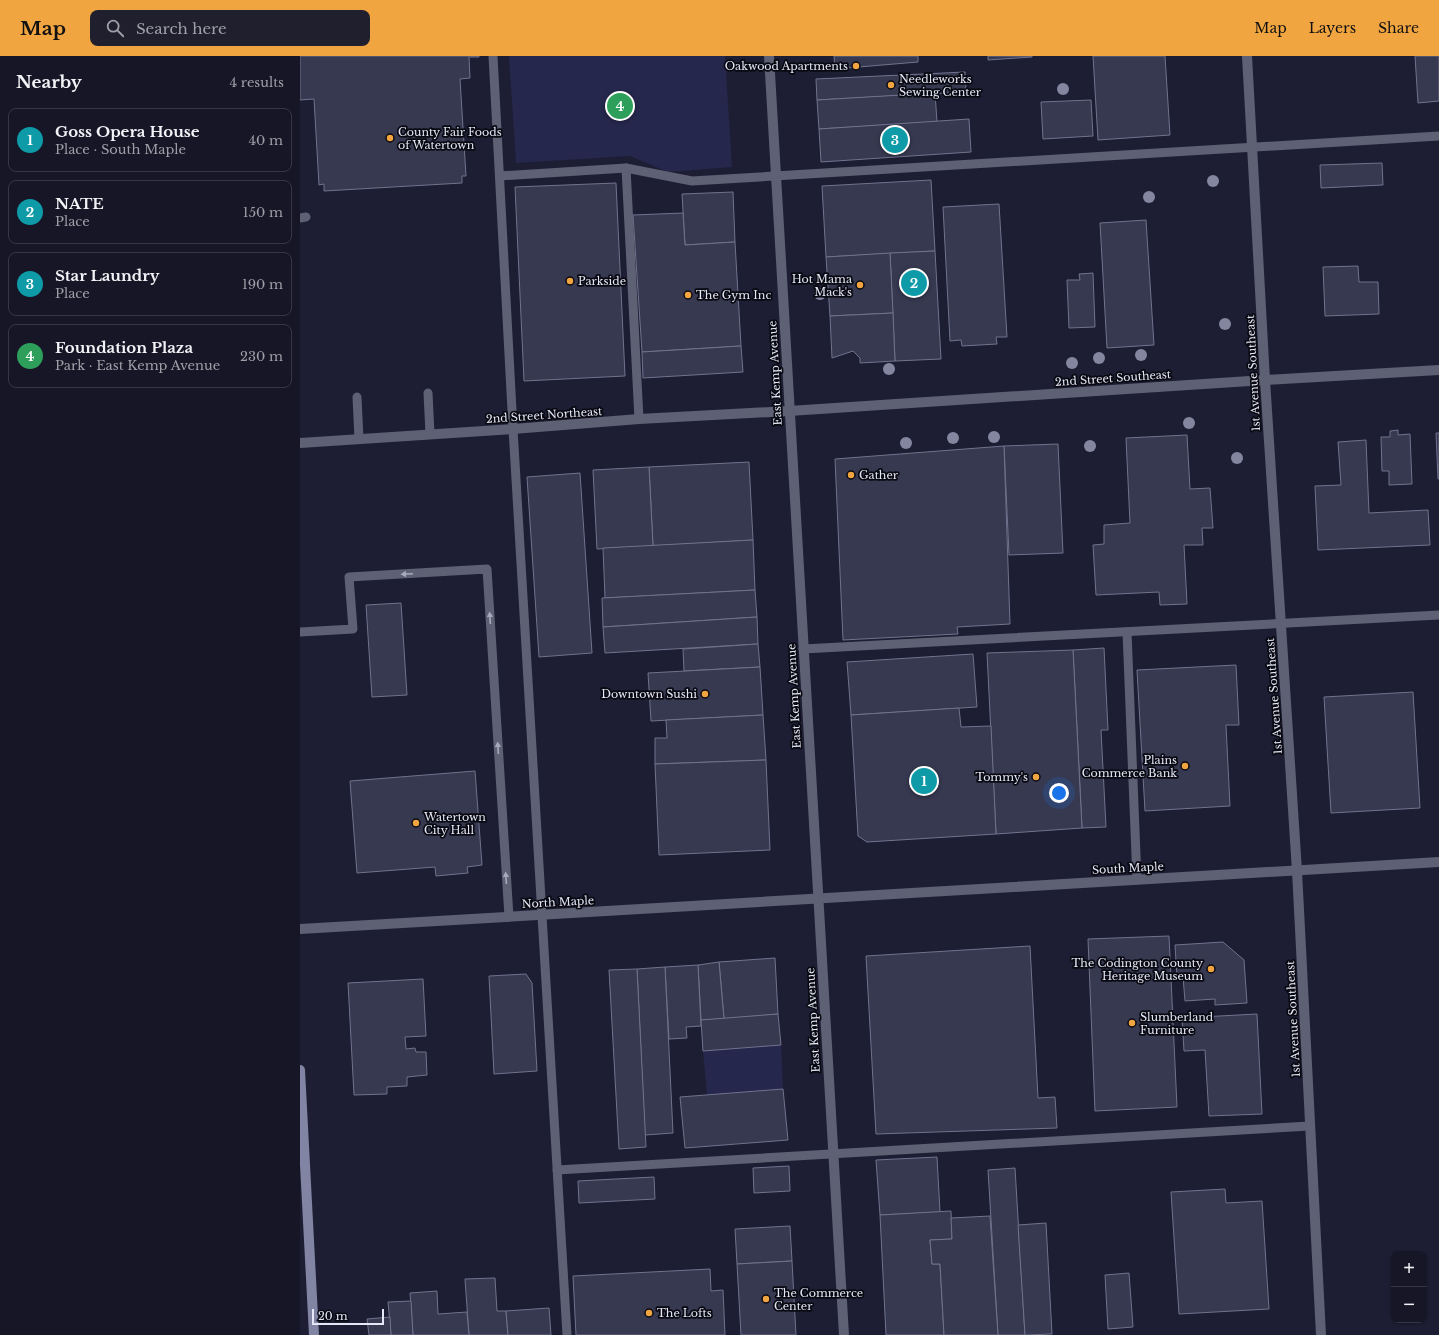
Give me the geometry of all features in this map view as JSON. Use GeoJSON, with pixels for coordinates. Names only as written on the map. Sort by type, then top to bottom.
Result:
{"type":"FeatureCollection","features":[{"type":"Feature","properties":{"kind":"main road"},"geometry":{"type":"LineString","coordinates":[[300,1070],[314,1335]]}},
{"type":"Feature","properties":{"kind":"street","name":"East Kemp Avenue"},"geometry":{"type":"LineString","coordinates":[[769,56],[844,1335]]}},
{"type":"Feature","properties":{"kind":"street","name":"1st Avenue Southeast"},"geometry":{"type":"LineString","coordinates":[[1247,56],[1265,380],[1297,871],[1322,1335]]}},
{"type":"Feature","properties":{"kind":"street","name":"2nd Street Southeast"},"geometry":{"type":"LineString","coordinates":[[789,411],[1439,370]]}},
{"type":"Feature","properties":{"kind":"street","name":"2nd Street Northeast"},"geometry":{"type":"LineString","coordinates":[[300,443],[789,411]]}},
{"type":"Feature","properties":{"kind":"street","name":"South Maple"},"geometry":{"type":"LineString","coordinates":[[818,898],[1439,862]]}},
{"type":"Feature","properties":{"kind":"street","name":"North Maple"},"geometry":{"type":"LineString","coordinates":[[300,930],[818,898]]}},
{"type":"Feature","properties":{"kind":"lane"},"geometry":{"type":"LineString","coordinates":[[493,56],[513,429],[567,1335]]}},
{"type":"Feature","properties":{"kind":"lane"},"geometry":{"type":"LineString","coordinates":[[500,176],[626,168],[692,181],[1439,136]]}},
{"type":"Feature","properties":{"kind":"lane"},"geometry":{"type":"LineString","coordinates":[[626,168],[639,420]]}},
{"type":"Feature","properties":{"kind":"lane"},"geometry":{"type":"LineString","coordinates":[[428,393],[430,434]]}},
{"type":"Feature","properties":{"kind":"lane"},"geometry":{"type":"LineString","coordinates":[[356,397],[359,439]]}},
{"type":"Feature","properties":{"kind":"lane"},"geometry":{"type":"LineString","coordinates":[[300,632],[352,629],[349,577],[487,569],[509,917]]}},
{"type":"Feature","properties":{"kind":"lane"},"geometry":{"type":"LineString","coordinates":[[803,649],[1439,615]]}},
{"type":"Feature","properties":{"kind":"lane"},"geometry":{"type":"LineString","coordinates":[[1126,632],[1136,880]]}},
{"type":"Feature","properties":{"kind":"lane"},"geometry":{"type":"LineString","coordinates":[[557,1170],[1310,1126]]}},
{"type":"Feature","properties":{"kind":"shaded area"},"geometry":{"type":"Polygon","coordinates":[[[509,56],[725,56],[732,167],[668,172],[630,156],[516,163],[509,56]]]}},
{"type":"Feature","properties":{"kind":"shaded area"},"geometry":{"type":"Polygon","coordinates":[[[781,1045],[783,1089],[707,1095],[703,1051],[781,1045]]]}},
{"type":"Feature","properties":{"kind":"building","name":"County Fair Foods of Watertown"},"geometry":{"type":"Polygon","coordinates":[[[300,56],[479,56],[469,57],[470,78],[460,79],[466,176],[462,176],[462,183],[324,191],[324,184],[319,185],[314,99],[300,100],[300,56]]]}},
{"type":"Feature","properties":{"kind":"building","name":"Oakwood Apartments"},"geometry":{"type":"Polygon","coordinates":[[[834,56],[918,56],[918,62],[835,69],[834,56]]]}},
{"type":"Feature","properties":{"kind":"building"},"geometry":{"type":"Polygon","coordinates":[[[988,56],[1032,56],[1032,57],[988,60],[988,56]]]}},
{"type":"Feature","properties":{"kind":"building"},"geometry":{"type":"Polygon","coordinates":[[[1093,56],[1165,56],[1170,135],[1098,140],[1093,56]]]}},
{"type":"Feature","properties":{"kind":"building"},"geometry":{"type":"Polygon","coordinates":[[[1415,56],[1439,56],[1439,101],[1418,103],[1415,56]]]}},
{"type":"Feature","properties":{"kind":"building","name":"Needleworks Sewing Center"},"geometry":{"type":"Polygon","coordinates":[[[965,72],[966,92],[817,100],[816,79],[965,72]]]}},
{"type":"Feature","properties":{"kind":"building"},"geometry":{"type":"Polygon","coordinates":[[[935,93],[937,122],[819,129],[817,100],[935,93]]]}},
{"type":"Feature","properties":{"kind":"building"},"geometry":{"type":"Polygon","coordinates":[[[1091,100],[1093,136],[1043,139],[1041,102],[1091,100]]]}},
{"type":"Feature","properties":{"kind":"building"},"geometry":{"type":"Polygon","coordinates":[[[969,119],[971,152],[821,162],[819,129],[969,119]]]}},
{"type":"Feature","properties":{"kind":"building"},"geometry":{"type":"Polygon","coordinates":[[[1382,163],[1383,185],[1321,188],[1320,165],[1382,163]]]}},
{"type":"Feature","properties":{"kind":"building"},"geometry":{"type":"Polygon","coordinates":[[[931,180],[935,251],[826,257],[822,186],[931,180]]]}},
{"type":"Feature","properties":{"kind":"building","name":"Parkside"},"geometry":{"type":"Polygon","coordinates":[[[616,183],[625,376],[524,381],[515,187],[616,183]]]}},
{"type":"Feature","properties":{"kind":"building"},"geometry":{"type":"Polygon","coordinates":[[[733,192],[735,242],[685,245],[682,194],[733,192]]]}},
{"type":"Feature","properties":{"kind":"building"},"geometry":{"type":"Polygon","coordinates":[[[999,204],[1007,337],[996,337],[997,344],[962,346],[961,340],[950,341],[943,207],[999,204]]]}},
{"type":"Feature","properties":{"kind":"building","name":"The Gym Inc"},"geometry":{"type":"Polygon","coordinates":[[[683,213],[685,245],[735,242],[741,346],[642,352],[633,215],[683,213]]]}},
{"type":"Feature","properties":{"kind":"building"},"geometry":{"type":"Polygon","coordinates":[[[1146,220],[1154,345],[1107,348],[1100,223],[1146,220]]]}},
{"type":"Feature","properties":{"kind":"building"},"geometry":{"type":"Polygon","coordinates":[[[935,251],[941,359],[895,361],[890,253],[935,251]]]}},
{"type":"Feature","properties":{"kind":"building","name":"Hot Mama Mack's"},"geometry":{"type":"Polygon","coordinates":[[[890,253],[893,313],[830,316],[826,257],[890,253]]]}},
{"type":"Feature","properties":{"kind":"building"},"geometry":{"type":"Polygon","coordinates":[[[1358,266],[1359,282],[1378,282],[1379,314],[1325,316],[1323,267],[1358,266]]]}},
{"type":"Feature","properties":{"kind":"building"},"geometry":{"type":"Polygon","coordinates":[[[1093,273],[1095,327],[1069,328],[1067,280],[1080,280],[1079,274],[1093,273]]]}},
{"type":"Feature","properties":{"kind":"building"},"geometry":{"type":"Polygon","coordinates":[[[893,313],[895,361],[860,363],[860,358],[853,351],[832,358],[830,316],[893,313]]]}},
{"type":"Feature","properties":{"kind":"building"},"geometry":{"type":"Polygon","coordinates":[[[741,346],[743,372],[643,378],[642,352],[741,346]]]}},
{"type":"Feature","properties":{"kind":"building"},"geometry":{"type":"Polygon","coordinates":[[[1398,430],[1398,435],[1410,434],[1412,484],[1389,485],[1389,471],[1382,471],[1381,437],[1390,437],[1390,431],[1398,430]]]}},
{"type":"Feature","properties":{"kind":"building"},"geometry":{"type":"Polygon","coordinates":[[[1436,433],[1439,433],[1439,479],[1438,479],[1436,433]]]}},
{"type":"Feature","properties":{"kind":"building"},"geometry":{"type":"Polygon","coordinates":[[[1187,435],[1190,489],[1210,488],[1213,528],[1202,528],[1203,545],[1184,545],[1187,604],[1160,605],[1159,592],[1096,595],[1093,545],[1104,544],[1104,525],[1130,523],[1126,438],[1187,435]]]}},
{"type":"Feature","properties":{"kind":"building"},"geometry":{"type":"Polygon","coordinates":[[[1366,440],[1369,513],[1428,510],[1430,545],[1318,550],[1315,486],[1341,485],[1338,442],[1366,440]]]}},
{"type":"Feature","properties":{"kind":"building"},"geometry":{"type":"Polygon","coordinates":[[[1058,444],[1063,553],[1009,555],[1004,446],[1058,444]]]}},
{"type":"Feature","properties":{"kind":"building"},"geometry":{"type":"Polygon","coordinates":[[[1004,446],[1010,624],[957,627],[958,634],[843,640],[835,459],[1004,446]]]}},
{"type":"Feature","properties":{"kind":"building"},"geometry":{"type":"Polygon","coordinates":[[[749,462],[753,540],[653,546],[649,467],[749,462]]]}},
{"type":"Feature","properties":{"kind":"building"},"geometry":{"type":"Polygon","coordinates":[[[649,467],[653,546],[597,549],[593,470],[649,467]]]}},
{"type":"Feature","properties":{"kind":"building"},"geometry":{"type":"Polygon","coordinates":[[[580,473],[592,653],[539,657],[527,477],[580,473]]]}},
{"type":"Feature","properties":{"kind":"building"},"geometry":{"type":"Polygon","coordinates":[[[753,540],[755,590],[605,598],[603,548],[753,540]]]}},
{"type":"Feature","properties":{"kind":"building"},"geometry":{"type":"Polygon","coordinates":[[[755,590],[757,617],[603,627],[602,598],[755,590]]]}},
{"type":"Feature","properties":{"kind":"building"},"geometry":{"type":"Polygon","coordinates":[[[401,603],[407,695],[372,697],[366,605],[401,603]]]}},
{"type":"Feature","properties":{"kind":"building"},"geometry":{"type":"Polygon","coordinates":[[[757,617],[758,644],[605,653],[603,627],[757,617]]]}},
{"type":"Feature","properties":{"kind":"building"},"geometry":{"type":"Polygon","coordinates":[[[758,644],[760,667],[684,671],[683,649],[758,644]]]}},
{"type":"Feature","properties":{"kind":"building"},"geometry":{"type":"Polygon","coordinates":[[[1104,648],[1108,730],[1101,730],[1106,827],[1082,828],[1073,650],[1104,648]]]}},
{"type":"Feature","properties":{"kind":"building","name":"Tommy's"},"geometry":{"type":"Polygon","coordinates":[[[1073,650],[1082,828],[996,834],[987,653],[1073,650]]]}},
{"type":"Feature","properties":{"kind":"building"},"geometry":{"type":"Polygon","coordinates":[[[973,654],[977,707],[851,715],[847,662],[973,654]]]}},
{"type":"Feature","properties":{"kind":"building","name":"Plains Commerce Bank"},"geometry":{"type":"Polygon","coordinates":[[[1236,665],[1239,725],[1226,725],[1230,806],[1145,811],[1137,670],[1236,665]]]}},
{"type":"Feature","properties":{"kind":"building","name":"Downtown Sushi"},"geometry":{"type":"Polygon","coordinates":[[[760,667],[763,715],[651,721],[648,673],[760,667]]]}},
{"type":"Feature","properties":{"kind":"building"},"geometry":{"type":"Polygon","coordinates":[[[1413,692],[1420,808],[1331,813],[1324,697],[1413,692]]]}},
{"type":"Feature","properties":{"kind":"building"},"geometry":{"type":"Polygon","coordinates":[[[959,708],[961,727],[991,726],[996,834],[867,842],[858,836],[851,715],[959,708]]]}},
{"type":"Feature","properties":{"kind":"building"},"geometry":{"type":"Polygon","coordinates":[[[763,715],[766,760],[655,764],[655,738],[667,738],[666,720],[763,715]]]}},
{"type":"Feature","properties":{"kind":"building"},"geometry":{"type":"Polygon","coordinates":[[[766,760],[770,850],[659,855],[655,764],[766,760]]]}},
{"type":"Feature","properties":{"kind":"building","name":"Watertown City Hall"},"geometry":{"type":"Polygon","coordinates":[[[475,771],[482,865],[467,867],[468,873],[436,876],[435,867],[357,873],[350,781],[475,771]]]}},
{"type":"Feature","properties":{"kind":"building","name":"Slumberland Furniture"},"geometry":{"type":"Polygon","coordinates":[[[1169,936],[1177,1107],[1095,1111],[1088,939],[1169,936]]]}},
{"type":"Feature","properties":{"kind":"building","name":"The Codington County Heritage Museum"},"geometry":{"type":"Polygon","coordinates":[[[1223,942],[1244,960],[1247,1003],[1215,1005],[1215,999],[1185,1001],[1183,977],[1177,977],[1175,945],[1223,942]]]}},
{"type":"Feature","properties":{"kind":"building"},"geometry":{"type":"Polygon","coordinates":[[[1030,946],[1038,1098],[1055,1097],[1057,1128],[876,1134],[866,956],[1030,946]]]}},
{"type":"Feature","properties":{"kind":"building"},"geometry":{"type":"Polygon","coordinates":[[[775,958],[778,1014],[724,1019],[719,962],[775,958]]]}},
{"type":"Feature","properties":{"kind":"building"},"geometry":{"type":"Polygon","coordinates":[[[719,962],[724,1019],[701,1020],[698,965],[719,962]]]}},
{"type":"Feature","properties":{"kind":"building"},"geometry":{"type":"Polygon","coordinates":[[[698,965],[701,1026],[686,1027],[687,1038],[669,1039],[665,967],[698,965]]]}},
{"type":"Feature","properties":{"kind":"building"},"geometry":{"type":"Polygon","coordinates":[[[665,967],[673,1133],[645,1135],[637,969],[665,967]]]}},
{"type":"Feature","properties":{"kind":"building"},"geometry":{"type":"Polygon","coordinates":[[[637,969],[646,1147],[619,1149],[609,970],[637,969]]]}},
{"type":"Feature","properties":{"kind":"building"},"geometry":{"type":"Polygon","coordinates":[[[526,974],[532,983],[537,1071],[494,1074],[489,976],[526,974]]]}},
{"type":"Feature","properties":{"kind":"building"},"geometry":{"type":"Polygon","coordinates":[[[423,979],[426,1036],[405,1037],[406,1049],[415,1048],[416,1052],[426,1052],[427,1075],[407,1077],[407,1086],[387,1087],[387,1094],[354,1095],[348,983],[423,979]]]}},
{"type":"Feature","properties":{"kind":"building"},"geometry":{"type":"Polygon","coordinates":[[[778,1014],[781,1045],[703,1051],[701,1020],[778,1014]]]}},
{"type":"Feature","properties":{"kind":"building"},"geometry":{"type":"Polygon","coordinates":[[[1257,1014],[1262,1114],[1209,1116],[1205,1050],[1184,1051],[1182,1018],[1257,1014]]]}},
{"type":"Feature","properties":{"kind":"building"},"geometry":{"type":"Polygon","coordinates":[[[783,1089],[788,1140],[685,1148],[680,1097],[783,1089]]]}},
{"type":"Feature","properties":{"kind":"building"},"geometry":{"type":"Polygon","coordinates":[[[937,1157],[940,1212],[880,1215],[876,1160],[937,1157]]]}},
{"type":"Feature","properties":{"kind":"building"},"geometry":{"type":"Polygon","coordinates":[[[789,1166],[790,1191],[754,1193],[753,1168],[789,1166]]]}},
{"type":"Feature","properties":{"kind":"building"},"geometry":{"type":"Polygon","coordinates":[[[1015,1168],[1025,1335],[998,1335],[988,1170],[1015,1168]]]}},
{"type":"Feature","properties":{"kind":"building"},"geometry":{"type":"Polygon","coordinates":[[[654,1177],[655,1199],[579,1203],[578,1181],[654,1177]]]}},
{"type":"Feature","properties":{"kind":"building"},"geometry":{"type":"Polygon","coordinates":[[[1225,1189],[1226,1203],[1262,1201],[1269,1309],[1179,1314],[1171,1192],[1225,1189]]]}},
{"type":"Feature","properties":{"kind":"building"},"geometry":{"type":"Polygon","coordinates":[[[951,1211],[952,1239],[930,1240],[932,1264],[940,1264],[944,1335],[886,1335],[880,1215],[951,1211]]]}},
{"type":"Feature","properties":{"kind":"building"},"geometry":{"type":"Polygon","coordinates":[[[990,1216],[998,1335],[944,1335],[940,1264],[932,1264],[930,1240],[952,1239],[951,1218],[990,1216]]]}},
{"type":"Feature","properties":{"kind":"building"},"geometry":{"type":"Polygon","coordinates":[[[1046,1223],[1052,1334],[1025,1335],[1018,1225],[1046,1223]]]}},
{"type":"Feature","properties":{"kind":"building"},"geometry":{"type":"Polygon","coordinates":[[[790,1226],[792,1261],[737,1264],[735,1229],[790,1226]]]}},
{"type":"Feature","properties":{"kind":"building","name":"The Commerce Center"},"geometry":{"type":"Polygon","coordinates":[[[792,1261],[796,1335],[741,1335],[737,1264],[792,1261]]]}},
{"type":"Feature","properties":{"kind":"building","name":"The Lofts"},"geometry":{"type":"Polygon","coordinates":[[[710,1269],[711,1291],[723,1290],[725,1335],[576,1335],[573,1276],[710,1269]]]}},
{"type":"Feature","properties":{"kind":"building"},"geometry":{"type":"Polygon","coordinates":[[[1129,1273],[1133,1327],[1108,1329],[1105,1275],[1129,1273]]]}},
{"type":"Feature","properties":{"kind":"building"},"geometry":{"type":"Polygon","coordinates":[[[495,1278],[497,1311],[506,1311],[508,1335],[469,1335],[465,1279],[495,1278]]]}},
{"type":"Feature","properties":{"kind":"building"},"geometry":{"type":"Polygon","coordinates":[[[437,1291],[438,1314],[467,1312],[469,1335],[413,1335],[410,1293],[437,1291]]]}},
{"type":"Feature","properties":{"kind":"building"},"geometry":{"type":"Polygon","coordinates":[[[411,1301],[413,1335],[391,1335],[388,1302],[411,1301]]]}},
{"type":"Feature","properties":{"kind":"building"},"geometry":{"type":"Polygon","coordinates":[[[549,1308],[551,1335],[508,1335],[506,1311],[549,1308]]]}},
{"type":"Feature","properties":{"kind":"building"},"geometry":{"type":"Polygon","coordinates":[[[390,1317],[391,1335],[369,1335],[367,1319],[390,1317]]]}},
{"type":"Feature","properties":{"kind":"place","name":"Oakwood Apartments"},"geometry":{"type":"Point","coordinates":[856,66]}},
{"type":"Feature","properties":{"kind":"place","name":"Needleworks Sewing Center"},"geometry":{"type":"Point","coordinates":[891,85]}},
{"type":"Feature","properties":{"kind":"place","name":"Foundation Plaza"},"geometry":{"type":"Point","coordinates":[620,106]}},
{"type":"Feature","properties":{"kind":"place","name":"County Fair Foods of Watertown"},"geometry":{"type":"Point","coordinates":[390,138]}},
{"type":"Feature","properties":{"kind":"place","name":"Star Laundry"},"geometry":{"type":"Point","coordinates":[895,140]}},
{"type":"Feature","properties":{"kind":"place","name":"Parkside"},"geometry":{"type":"Point","coordinates":[570,281]}},
{"type":"Feature","properties":{"kind":"place","name":"NATE"},"geometry":{"type":"Point","coordinates":[914,283]}},
{"type":"Feature","properties":{"kind":"place","name":"Hot Mama Mack's"},"geometry":{"type":"Point","coordinates":[860,285]}},
{"type":"Feature","properties":{"kind":"place","name":"The Gym Inc"},"geometry":{"type":"Point","coordinates":[688,295]}},
{"type":"Feature","properties":{"kind":"place","name":"Gather"},"geometry":{"type":"Point","coordinates":[851,475]}},
{"type":"Feature","properties":{"kind":"place","name":"Downtown Sushi"},"geometry":{"type":"Point","coordinates":[705,694]}},
{"type":"Feature","properties":{"kind":"place","name":"Plains Commerce Bank"},"geometry":{"type":"Point","coordinates":[1185,766]}},
{"type":"Feature","properties":{"kind":"place","name":"Tommy's"},"geometry":{"type":"Point","coordinates":[1036,777]}},
{"type":"Feature","properties":{"kind":"place","name":"Goss Opera House"},"geometry":{"type":"Point","coordinates":[924,781]}},
{"type":"Feature","properties":{"kind":"place","name":"Watertown City Hall"},"geometry":{"type":"Point","coordinates":[416,823]}},
{"type":"Feature","properties":{"kind":"place","name":"The Codington County Heritage Museum"},"geometry":{"type":"Point","coordinates":[1211,969]}},
{"type":"Feature","properties":{"kind":"place","name":"Slumberland Furniture"},"geometry":{"type":"Point","coordinates":[1132,1023]}},
{"type":"Feature","properties":{"kind":"place","name":"The Commerce Center"},"geometry":{"type":"Point","coordinates":[766,1299]}},
{"type":"Feature","properties":{"kind":"place","name":"The Lofts"},"geometry":{"type":"Point","coordinates":[649,1313]}}]}
